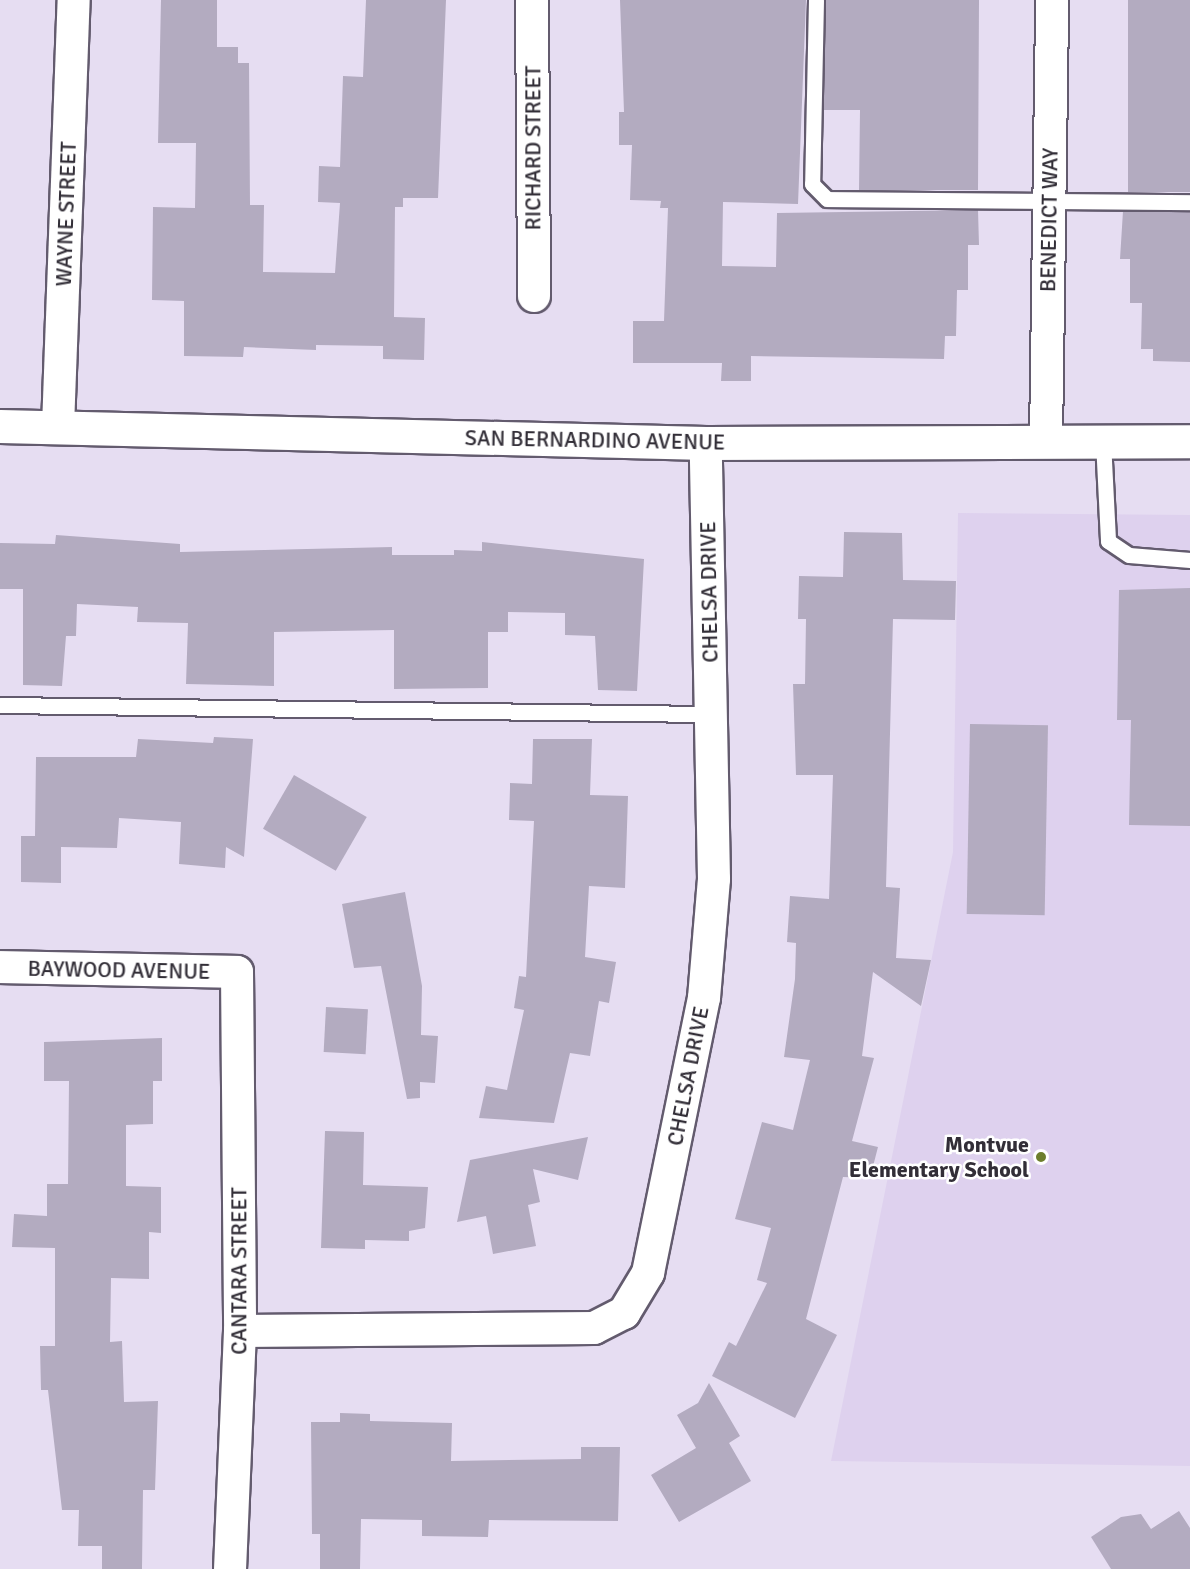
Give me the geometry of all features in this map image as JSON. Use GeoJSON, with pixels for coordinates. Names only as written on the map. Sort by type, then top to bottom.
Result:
{"type":"FeatureCollection","features":[{"type":"Feature","properties":{"kind":"main road","name":"SAN BERNARDINO AVENUE"},"geometry":{"type":"LineString","coordinates":[[0,426],[706,443],[1190,441]]}},
{"type":"Feature","properties":{"kind":"street","name":"WAYNE STREET"},"geometry":{"type":"LineString","coordinates":[[58,427],[74,0]]}},
{"type":"Feature","properties":{"kind":"street","name":"RICHARD STREET"},"geometry":{"type":"LineString","coordinates":[[532,0],[534,296]]}},
{"type":"Feature","properties":{"kind":"street","name":"BENEDICT WAY"},"geometry":{"type":"LineString","coordinates":[[1046,441],[1052,0]]}},
{"type":"Feature","properties":{"kind":"street","name":"CHELSA DRIVE"},"geometry":{"type":"LineString","coordinates":[[240,1331],[594,1328],[624,1313],[648,1273],[704,998],[714,879],[706,443]]}},
{"type":"Feature","properties":{"kind":"street","name":"BAYWOOD AVENUE"},"geometry":{"type":"LineString","coordinates":[[0,967],[237,972]]}},
{"type":"Feature","properties":{"kind":"street","name":"CANTARA STREET"},"geometry":{"type":"LineString","coordinates":[[230,1569],[240,1331],[237,972]]}},
{"type":"Feature","properties":{"kind":"lane"},"geometry":{"type":"LineString","coordinates":[[816,0],[812,184],[827,199],[1049,198],[1190,202]]}},
{"type":"Feature","properties":{"kind":"lane"},"geometry":{"type":"LineString","coordinates":[[1104,441],[1108,541],[1129,555],[1190,560]]}},
{"type":"Feature","properties":{"kind":"lane"},"geometry":{"type":"LineString","coordinates":[[0,705],[711,714]]}},
{"type":"Feature","properties":{"kind":"shaded area","name":"Montvue Elementary School"},"geometry":{"type":"Polygon","coordinates":[[[958,513],[1190,515],[1190,1466],[831,1461],[953,852],[958,513]]]}},
{"type":"Feature","properties":{"kind":"building"},"geometry":{"type":"Polygon","coordinates":[[[161,0],[217,0],[217,47],[238,47],[238,63],[249,63],[250,205],[264,205],[263,272],[335,273],[340,203],[318,202],[319,166],[340,167],[343,76],[363,77],[366,0],[446,0],[438,198],[403,198],[403,207],[395,207],[394,317],[425,318],[424,360],[383,359],[383,346],[316,345],[316,350],[244,347],[243,357],[184,356],[184,301],[152,300],[153,207],[195,208],[196,143],[158,143],[161,0]]]}},
{"type":"Feature","properties":{"kind":"building"},"geometry":{"type":"Polygon","coordinates":[[[620,0],[806,0],[798,204],[723,202],[722,266],[776,267],[777,213],[978,210],[979,245],[968,245],[968,290],[957,290],[956,336],[945,336],[944,359],[751,356],[751,381],[721,381],[722,363],[633,363],[633,321],[664,321],[668,208],[660,208],[661,201],[630,200],[632,145],[619,145],[619,112],[624,112],[620,0]]]}},
{"type":"Feature","properties":{"kind":"building"},"geometry":{"type":"Polygon","coordinates":[[[826,0],[979,0],[978,190],[859,190],[860,110],[823,110],[826,0]]]}},
{"type":"Feature","properties":{"kind":"building"},"geometry":{"type":"Polygon","coordinates":[[[1128,0],[1190,0],[1190,192],[1128,192],[1128,0]]]}},
{"type":"Feature","properties":{"kind":"building"},"geometry":{"type":"Polygon","coordinates":[[[1123,211],[1190,212],[1190,362],[1153,361],[1153,349],[1141,349],[1142,303],[1130,303],[1130,259],[1120,259],[1123,211]]]}},
{"type":"Feature","properties":{"kind":"building"},"geometry":{"type":"Polygon","coordinates":[[[844,532],[902,533],[903,580],[956,581],[955,620],[893,619],[886,887],[900,888],[896,958],[931,960],[921,1006],[873,972],[862,1056],[874,1058],[852,1141],[878,1147],[870,1178],[843,1177],[806,1319],[837,1335],[795,1418],[712,1376],[729,1342],[736,1346],[767,1283],[757,1280],[771,1228],[735,1219],[762,1122],[793,1130],[810,1060],[784,1057],[795,979],[796,943],[787,942],[790,896],[829,899],[833,775],[796,775],[793,684],[805,684],[806,619],[798,619],[799,576],[843,577],[844,532]]]}},
{"type":"Feature","properties":{"kind":"building"},"geometry":{"type":"Polygon","coordinates":[[[56,535],[180,544],[180,552],[392,547],[392,555],[454,555],[454,550],[482,551],[482,542],[644,559],[637,691],[598,690],[595,636],[565,635],[565,613],[508,612],[508,632],[488,632],[488,688],[394,689],[394,630],[274,632],[274,686],[186,684],[188,623],[137,622],[138,607],[77,604],[76,636],[66,636],[62,686],[23,685],[23,589],[0,589],[0,543],[55,544],[56,535]]]}},
{"type":"Feature","properties":{"kind":"building"},"geometry":{"type":"Polygon","coordinates":[[[1190,588],[1190,826],[1129,825],[1131,720],[1117,720],[1119,590],[1190,588]]]}},
{"type":"Feature","properties":{"kind":"building"},"geometry":{"type":"Polygon","coordinates":[[[970,724],[1048,725],[1045,915],[967,914],[970,724]]]}},
{"type":"Feature","properties":{"kind":"building"},"geometry":{"type":"Polygon","coordinates":[[[214,737],[253,739],[244,857],[226,847],[225,868],[179,864],[181,822],[119,818],[117,848],[61,847],[61,883],[21,882],[21,836],[35,836],[36,757],[136,757],[138,739],[213,743],[214,737]]]}},
{"type":"Feature","properties":{"kind":"building"},"geometry":{"type":"Polygon","coordinates":[[[533,739],[592,739],[590,795],[628,796],[625,888],[589,886],[585,957],[616,962],[609,1003],[599,1001],[590,1056],[570,1053],[554,1123],[479,1118],[486,1086],[507,1090],[524,1010],[514,1008],[519,976],[526,977],[534,821],[509,820],[510,783],[532,784],[533,739]]]}},
{"type":"Feature","properties":{"kind":"building"},"geometry":{"type":"Polygon","coordinates":[[[294,775],[367,817],[336,871],[263,829],[294,775]]]}},
{"type":"Feature","properties":{"kind":"building"},"geometry":{"type":"Polygon","coordinates":[[[405,892],[422,986],[421,1035],[438,1036],[435,1083],[420,1082],[420,1098],[407,1099],[381,966],[354,968],[342,904],[405,892]]]}},
{"type":"Feature","properties":{"kind":"building"},"geometry":{"type":"Polygon","coordinates":[[[326,1007],[368,1009],[366,1054],[324,1052],[326,1007]]]}},
{"type":"Feature","properties":{"kind":"building"},"geometry":{"type":"Polygon","coordinates":[[[162,1038],[162,1081],[153,1081],[153,1124],[126,1125],[126,1186],[161,1187],[161,1233],[149,1232],[149,1279],[111,1278],[110,1342],[122,1341],[124,1402],[158,1401],[155,1490],[143,1490],[142,1569],[102,1569],[102,1546],[78,1546],[79,1510],[62,1510],[48,1390],[41,1390],[40,1346],[55,1346],[55,1248],[12,1247],[14,1214],[47,1216],[47,1184],[68,1184],[69,1081],[44,1081],[44,1042],[162,1038]]]}},
{"type":"Feature","properties":{"kind":"building"},"geometry":{"type":"Polygon","coordinates":[[[325,1131],[364,1132],[363,1185],[428,1187],[425,1228],[409,1231],[409,1241],[365,1240],[365,1249],[321,1248],[325,1131]]]}},
{"type":"Feature","properties":{"kind":"building"},"geometry":{"type":"Polygon","coordinates":[[[588,1137],[578,1180],[533,1169],[540,1202],[528,1205],[536,1246],[493,1254],[486,1216],[457,1222],[470,1160],[588,1137]]]}},
{"type":"Feature","properties":{"kind":"building"},"geometry":{"type":"Polygon","coordinates":[[[709,1383],[740,1436],[729,1443],[751,1481],[679,1522],[651,1475],[696,1448],[677,1415],[698,1403],[709,1383]]]}},
{"type":"Feature","properties":{"kind":"building"},"geometry":{"type":"Polygon","coordinates":[[[340,1413],[370,1414],[370,1421],[452,1423],[451,1461],[581,1459],[581,1447],[620,1447],[618,1521],[489,1520],[488,1537],[422,1536],[422,1520],[361,1519],[360,1569],[320,1569],[320,1534],[312,1534],[311,1422],[340,1422],[340,1413]]]}},
{"type":"Feature","properties":{"kind":"building"},"geometry":{"type":"Polygon","coordinates":[[[1179,1511],[1190,1528],[1190,1569],[1111,1569],[1091,1537],[1121,1517],[1141,1514],[1151,1529],[1179,1511]]]}},
{"type":"Feature","properties":{"kind":"place","name":"Montvue Elementary School"},"geometry":{"type":"Point","coordinates":[1041,1157]}}]}
